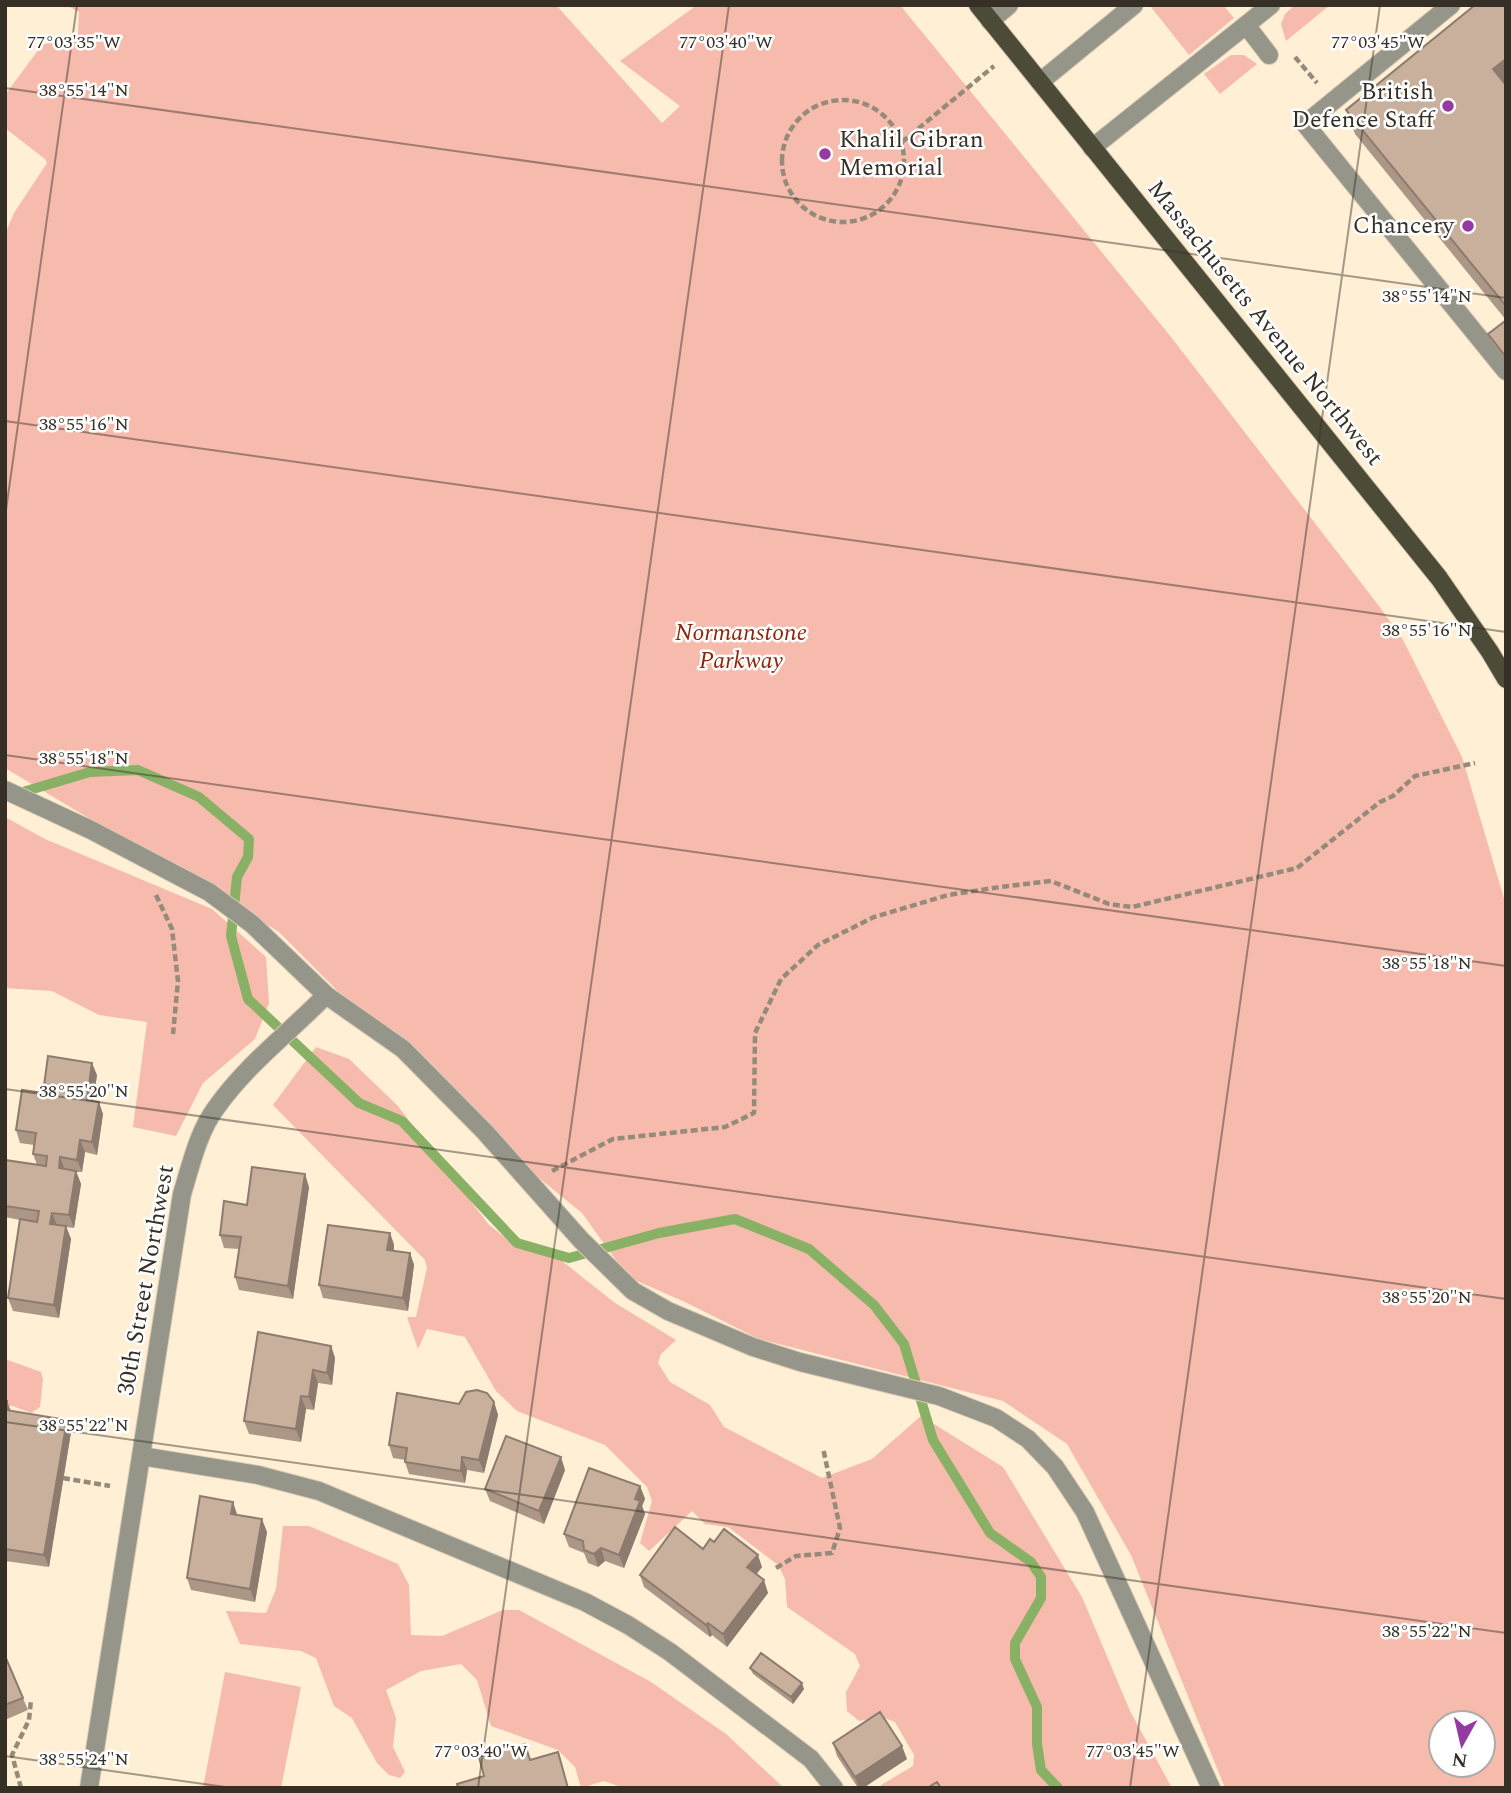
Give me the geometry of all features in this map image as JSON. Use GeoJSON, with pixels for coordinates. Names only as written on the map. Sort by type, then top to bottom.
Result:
{"type":"FeatureCollection","features":[{"type":"Feature","properties":{"kind":"main road","name":"Massachusetts Avenue Northwest"},"geometry":{"type":"LineString","coordinates":[[978,5],[1439,578],[1506,679]]}},
{"type":"Feature","properties":{"kind":"street"},"geometry":{"type":"LineString","coordinates":[[990,21],[1009,5]]}},
{"type":"Feature","properties":{"kind":"street"},"geometry":{"type":"LineString","coordinates":[[1040,82],[1134,5]]}},
{"type":"Feature","properties":{"kind":"street"},"geometry":{"type":"LineString","coordinates":[[1093,148],[1271,5]]}},
{"type":"Feature","properties":{"kind":"street"},"geometry":{"type":"LineString","coordinates":[[1451,5],[1305,124],[1506,371]]}},
{"type":"Feature","properties":{"kind":"street"},"geometry":{"type":"LineString","coordinates":[[1246,26],[1269,55]]}},
{"type":"Feature","properties":{"kind":"street"},"geometry":{"type":"LineString","coordinates":[[1462,319],[1499,334]]}},
{"type":"Feature","properties":{"kind":"street"},"geometry":{"type":"LineString","coordinates":[[5,790],[91,830],[209,892],[252,924],[326,995],[403,1049],[485,1132],[580,1240],[633,1291],[668,1311],[712,1330],[800,1362],[939,1396],[996,1418],[1028,1439],[1055,1466],[1085,1512],[1211,1788]]}},
{"type":"Feature","properties":{"kind":"street","name":"30th Street Northwest"},"geometry":{"type":"LineString","coordinates":[[89,1788],[182,1194],[198,1143],[215,1108],[326,995]]}},
{"type":"Feature","properties":{"kind":"street"},"geometry":{"type":"LineString","coordinates":[[141,1456],[258,1475],[319,1491],[584,1602],[628,1625],[670,1652],[811,1759],[834,1788]]}},
{"type":"Feature","properties":{"kind":"path"},"geometry":{"type":"LineString","coordinates":[[902,142],[1013,49]]}},
{"type":"Feature","properties":{"kind":"path"},"geometry":{"type":"LineString","coordinates":[[1291,52],[1321,88]]}},
{"type":"Feature","properties":{"kind":"path"},"geometry":{"type":"LineString","coordinates":[[836,100],[858,101],[884,116],[902,142],[905,161],[902,181],[892,199],[877,212],[859,220],[839,223],[820,218],[796,201],[782,175],[782,154],[787,134],[799,117],[817,105],[836,100]]}},
{"type":"Feature","properties":{"kind":"path"},"geometry":{"type":"LineString","coordinates":[[542,1176],[612,1139],[725,1127],[754,1113],[755,1033],[782,979],[818,945],[874,917],[948,895],[1051,881],[1109,904],[1132,907],[1297,868],[1380,802],[1393,796],[1415,776],[1475,763]]}},
{"type":"Feature","properties":{"kind":"path"},"geometry":{"type":"LineString","coordinates":[[155,864],[151,886],[172,929],[177,968],[173,1034]]}},
{"type":"Feature","properties":{"kind":"path"},"geometry":{"type":"LineString","coordinates":[[776,1568],[796,1556],[832,1553],[840,1528],[823,1448]]}},
{"type":"Feature","properties":{"kind":"path"},"geometry":{"type":"LineString","coordinates":[[63,1478],[135,1489]]}},
{"type":"Feature","properties":{"kind":"path"},"geometry":{"type":"LineString","coordinates":[[22,1788],[12,1755],[29,1720],[31,1700]]}},
{"type":"Feature","properties":{"kind":"green space","name":"Normanstone Parkway"},"geometry":{"type":"Polygon","coordinates":[[[66,5],[556,5],[662,123],[680,106],[620,61],[697,5],[900,5],[1171,337],[1403,640],[1462,757],[1506,905],[1506,1788],[1225,1788],[1131,1555],[1067,1444],[1003,1401],[759,1339],[628,1277],[582,1213],[458,1112],[279,932],[5,768],[5,234],[14,213],[47,163],[5,128],[5,95],[42,45],[78,34],[79,12],[66,5]]]}},
{"type":"Feature","properties":{"kind":"green space"},"geometry":{"type":"Polygon","coordinates":[[[1223,5],[1234,18],[1189,55],[1151,7],[1223,5]]]}},
{"type":"Feature","properties":{"kind":"green space"},"geometry":{"type":"Polygon","coordinates":[[[1295,5],[1330,5],[1286,41],[1281,24],[1285,14],[1295,5]]]}},
{"type":"Feature","properties":{"kind":"green space"},"geometry":{"type":"Polygon","coordinates":[[[1231,55],[1244,55],[1257,64],[1220,94],[1204,74],[1231,55]]]}},
{"type":"Feature","properties":{"kind":"green space"},"geometry":{"type":"Polygon","coordinates":[[[5,817],[45,839],[212,909],[266,957],[269,1003],[255,1039],[203,1083],[176,1136],[133,1127],[147,1022],[99,1015],[52,991],[5,988],[5,817]]]}},
{"type":"Feature","properties":{"kind":"green space"},"geometry":{"type":"Polygon","coordinates":[[[316,1047],[349,1059],[397,1105],[489,1225],[516,1246],[557,1257],[615,1303],[676,1340],[661,1354],[658,1363],[670,1382],[710,1405],[724,1427],[822,1478],[872,1459],[921,1416],[1003,1467],[1082,1597],[1130,1711],[1172,1788],[881,1788],[881,1785],[913,1766],[914,1755],[895,1722],[882,1717],[859,1721],[847,1711],[846,1692],[860,1666],[855,1654],[787,1607],[785,1579],[778,1565],[728,1527],[705,1524],[692,1511],[649,1551],[640,1543],[652,1501],[647,1487],[605,1445],[517,1411],[496,1391],[465,1337],[427,1329],[418,1349],[407,1317],[416,1317],[427,1268],[425,1260],[273,1105],[316,1047]]]}},
{"type":"Feature","properties":{"kind":"green space"},"geometry":{"type":"Polygon","coordinates":[[[5,1359],[41,1372],[43,1380],[40,1407],[31,1413],[5,1406],[5,1359]]]}},
{"type":"Feature","properties":{"kind":"green space"},"geometry":{"type":"Polygon","coordinates":[[[283,1526],[309,1526],[398,1564],[409,1585],[411,1635],[442,1636],[503,1610],[519,1610],[651,1682],[726,1734],[784,1788],[624,1788],[604,1781],[581,1788],[575,1767],[558,1750],[491,1726],[477,1680],[461,1664],[421,1671],[386,1690],[396,1718],[393,1747],[405,1772],[400,1778],[389,1775],[377,1763],[352,1718],[334,1706],[316,1658],[301,1651],[240,1644],[226,1611],[266,1613],[276,1589],[283,1526]]]}},
{"type":"Feature","properties":{"kind":"green space"},"geometry":{"type":"Polygon","coordinates":[[[225,1672],[301,1687],[281,1788],[203,1788],[225,1672]]]}},
{"type":"Feature","properties":{"kind":"building","name":"Chancery"},"geometry":{"type":"Polygon","coordinates":[[[1475,5],[1506,5],[1506,59],[1493,69],[1506,85],[1506,306],[1346,110],[1475,5]]]}},
{"type":"Feature","properties":{"kind":"building"},"geometry":{"type":"Polygon","coordinates":[[[1505,321],[1506,323],[1506,357],[1488,334],[1505,321]]]}},
{"type":"Feature","properties":{"kind":"building"},"geometry":{"type":"Polygon","coordinates":[[[48,1056],[92,1063],[87,1100],[99,1102],[92,1142],[80,1140],[77,1160],[60,1157],[59,1168],[76,1171],[69,1215],[52,1213],[50,1224],[66,1226],[54,1305],[8,1298],[20,1219],[37,1222],[39,1211],[5,1206],[5,1160],[46,1166],[47,1156],[33,1154],[36,1133],[16,1130],[22,1090],[43,1093],[48,1056]]]}},
{"type":"Feature","properties":{"kind":"building"},"geometry":{"type":"Polygon","coordinates":[[[252,1167],[305,1174],[288,1286],[235,1277],[241,1237],[220,1235],[224,1201],[247,1205],[252,1167]]]}},
{"type":"Feature","properties":{"kind":"building"},"geometry":{"type":"Polygon","coordinates":[[[328,1225],[390,1233],[387,1250],[410,1253],[403,1298],[319,1285],[328,1225]]]}},
{"type":"Feature","properties":{"kind":"building"},"geometry":{"type":"Polygon","coordinates":[[[258,1332],[331,1346],[327,1373],[313,1370],[309,1397],[301,1396],[296,1429],[244,1421],[258,1332]]]}},
{"type":"Feature","properties":{"kind":"building"},"geometry":{"type":"Polygon","coordinates":[[[477,1390],[487,1393],[494,1402],[479,1460],[462,1457],[461,1471],[405,1462],[407,1448],[389,1445],[397,1393],[459,1404],[466,1392],[477,1390]]]}},
{"type":"Feature","properties":{"kind":"building"},"geometry":{"type":"Polygon","coordinates":[[[5,1401],[6,1410],[67,1420],[44,1555],[5,1549],[5,1401]]]}},
{"type":"Feature","properties":{"kind":"building"},"geometry":{"type":"Polygon","coordinates":[[[506,1436],[561,1457],[539,1511],[485,1489],[506,1436]]]}},
{"type":"Feature","properties":{"kind":"building"},"geometry":{"type":"Polygon","coordinates":[[[589,1468],[640,1486],[635,1499],[640,1501],[619,1555],[601,1548],[594,1554],[584,1550],[583,1541],[564,1534],[589,1468]]]}},
{"type":"Feature","properties":{"kind":"building"},"geometry":{"type":"Polygon","coordinates":[[[200,1496],[233,1502],[231,1514],[262,1519],[250,1589],[187,1578],[200,1496]]]}},
{"type":"Feature","properties":{"kind":"building"},"geometry":{"type":"Polygon","coordinates":[[[675,1527],[703,1549],[710,1539],[714,1542],[724,1529],[758,1555],[747,1567],[764,1580],[723,1634],[708,1623],[706,1625],[640,1575],[675,1527]]]}},
{"type":"Feature","properties":{"kind":"building"},"geometry":{"type":"Polygon","coordinates":[[[761,1653],[802,1683],[791,1697],[750,1668],[761,1653]]]}},
{"type":"Feature","properties":{"kind":"building"},"geometry":{"type":"Polygon","coordinates":[[[5,1656],[23,1698],[5,1705],[5,1656]]]}},
{"type":"Feature","properties":{"kind":"building"},"geometry":{"type":"Polygon","coordinates":[[[880,1712],[902,1746],[855,1777],[833,1743],[880,1712]]]}},
{"type":"Feature","properties":{"kind":"building"},"geometry":{"type":"Polygon","coordinates":[[[525,1744],[530,1760],[558,1752],[568,1788],[458,1788],[457,1784],[484,1776],[479,1757],[525,1744]]]}},
{"type":"Feature","properties":{"kind":"building"},"geometry":{"type":"Polygon","coordinates":[[[937,1782],[941,1788],[927,1788],[937,1782]]]}},
{"type":"Feature","properties":{"kind":"waterway"},"geometry":{"type":"LineString","coordinates":[[16,794],[90,772],[138,770],[199,797],[249,839],[248,857],[237,877],[231,936],[248,999],[359,1103],[402,1121],[517,1243],[569,1258],[659,1233],[735,1219],[809,1249],[874,1305],[904,1344],[933,1440],[990,1533],[1031,1562],[1041,1577],[1041,1598],[1015,1643],[1015,1659],[1037,1707],[1037,1744],[1041,1770],[1058,1788]]}},
{"type":"Feature","properties":{"kind":"place","name":"British Defence Staff"},"geometry":{"type":"Point","coordinates":[1448,106]}},
{"type":"Feature","properties":{"kind":"place","name":"Khalil Gibran Memorial"},"geometry":{"type":"Point","coordinates":[825,154]}},
{"type":"Feature","properties":{"kind":"place","name":"Chancery"},"geometry":{"type":"Point","coordinates":[1468,226]}}]}
